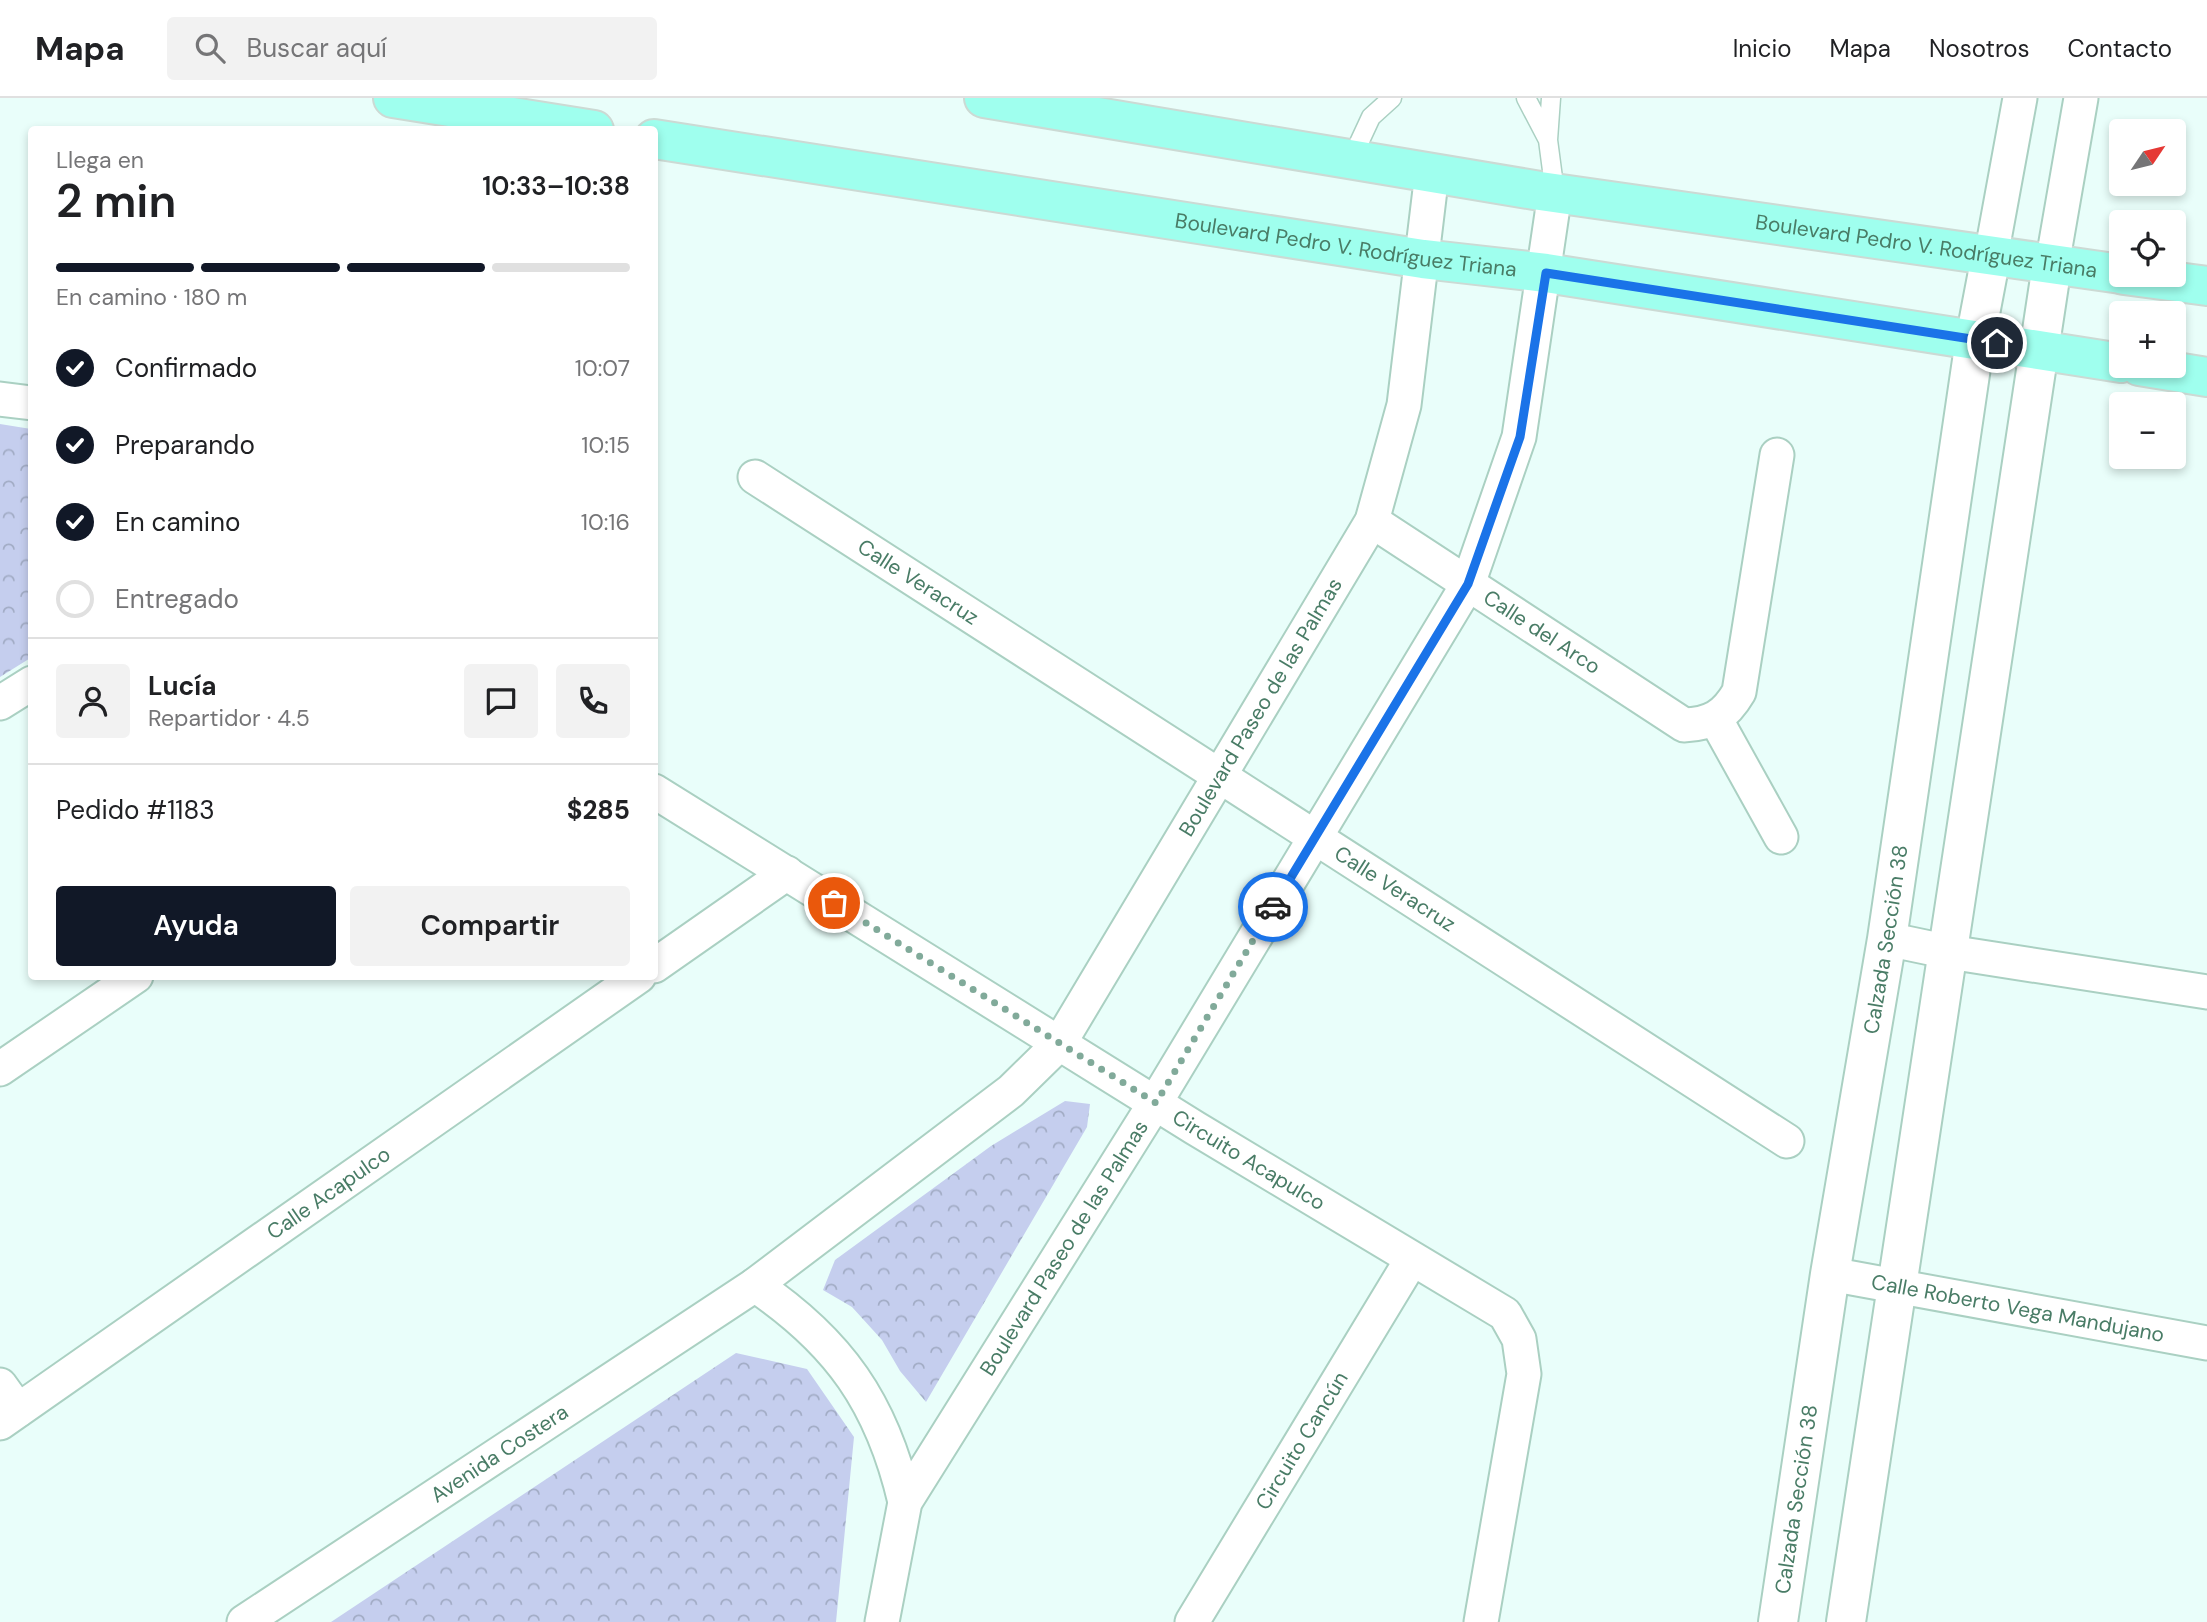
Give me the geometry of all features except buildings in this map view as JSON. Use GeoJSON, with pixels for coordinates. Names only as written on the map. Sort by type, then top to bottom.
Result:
{"type":"FeatureCollection","features":[{"type":"Feature","properties":{"kind":"main road"},"geometry":{"type":"LineString","coordinates":[[393,98],[569,126]]}},
{"type":"Feature","properties":{"kind":"main road","name":"Boulevard Pedro V. Rodríguez Triana"},"geometry":{"type":"LineString","coordinates":[[984,98],[1556,193],[2109,272]]}},
{"type":"Feature","properties":{"kind":"main road","name":"Boulevard Pedro V. Rodríguez Triana"},"geometry":{"type":"LineString","coordinates":[[658,140],[1423,259],[1546,273],[2109,361]]}},
{"type":"Feature","properties":{"kind":"main road","name":"Boulevard Pedro V. Rodríguez Triana"},"geometry":{"type":"LineString","coordinates":[[2186,283],[2207,286]]}},
{"type":"Feature","properties":{"kind":"main road"},"geometry":{"type":"LineString","coordinates":[[2186,374],[2207,377]]}},
{"type":"Feature","properties":{"kind":"street"},"geometry":{"type":"LineString","coordinates":[[1992,256],[2020,98]]}},
{"type":"Feature","properties":{"kind":"street"},"geometry":{"type":"LineString","coordinates":[[1846,1622],[1895,1286],[1950,952],[2039,349],[2081,98]]}},
{"type":"Feature","properties":{"kind":"street","name":"Boulevard Paseo de las Palmas"},"geometry":{"type":"LineString","coordinates":[[755,1285],[1011,1091],[1059,1044],[1372,522],[1404,405],[1432,173]]}},
{"type":"Feature","properties":{"kind":"street","name":"Boulevard Paseo de las Palmas"},"geometry":{"type":"LineString","coordinates":[[905,1502],[1156,1103],[1468,584],[1520,437],[1556,193]]}},
{"type":"Feature","properties":{"kind":"street","name":"Calzada Sección 38"},"geometry":{"type":"LineString","coordinates":[[1778,1622],[1830,1274],[1887,939],[1975,340],[1992,256]]}},
{"type":"Feature","properties":{"kind":"street"},"geometry":{"type":"LineString","coordinates":[[0,399],[28,402]]}},
{"type":"Feature","properties":{"kind":"street"},"geometry":{"type":"LineString","coordinates":[[1777,455],[1739,692],[1730,708],[1716,720],[1781,837]]}},
{"type":"Feature","properties":{"kind":"street","name":"Calle Veracruz"},"geometry":{"type":"LineString","coordinates":[[755,477],[1787,1141]]}},
{"type":"Feature","properties":{"kind":"street","name":"Calle del Arco"},"geometry":{"type":"LineString","coordinates":[[1372,522],[1684,725],[1716,720]]}},
{"type":"Feature","properties":{"kind":"street"},"geometry":{"type":"LineString","coordinates":[[0,703],[28,686]]}},
{"type":"Feature","properties":{"kind":"street","name":"Circuito Acapulco"},"geometry":{"type":"LineString","coordinates":[[658,793],[1059,1044],[1505,1314],[1519,1339],[1524,1374],[1481,1622]]}},
{"type":"Feature","properties":{"kind":"street"},"geometry":{"type":"LineString","coordinates":[[658,963],[787,873]]}},
{"type":"Feature","properties":{"kind":"street"},"geometry":{"type":"LineString","coordinates":[[1887,939],[1950,952],[2207,992]]}},
{"type":"Feature","properties":{"kind":"street"},"geometry":{"type":"LineString","coordinates":[[0,1069],[130,980]]}},
{"type":"Feature","properties":{"kind":"street","name":"Calle Acapulco"},"geometry":{"type":"LineString","coordinates":[[6,1406],[633,980]]}},
{"type":"Feature","properties":{"kind":"street","name":"Circuito Cancún"},"geometry":{"type":"LineString","coordinates":[[1192,1622],[1412,1259]]}},
{"type":"Feature","properties":{"kind":"street","name":"Calle Roberto Vega Mandujano"},"geometry":{"type":"LineString","coordinates":[[1830,1274],[2207,1343]]}},
{"type":"Feature","properties":{"kind":"street"},"geometry":{"type":"LineString","coordinates":[[755,1285],[793,1311],[826,1342],[855,1377],[877,1416],[895,1458],[905,1502],[882,1622]]}},
{"type":"Feature","properties":{"kind":"street","name":"Avenida Costera"},"geometry":{"type":"LineString","coordinates":[[244,1622],[755,1285]]}},
{"type":"Feature","properties":{"kind":"lane"},"geometry":{"type":"LineString","coordinates":[[1351,160],[1371,117],[1392,98]]}},
{"type":"Feature","properties":{"kind":"lane"},"geometry":{"type":"LineString","coordinates":[[1526,98],[1548,140]]}},
{"type":"Feature","properties":{"kind":"lane"},"geometry":{"type":"LineString","coordinates":[[1551,98],[1548,140],[1556,193]]}},
{"type":"Feature","properties":{"kind":"green space"},"geometry":{"type":"Polygon","coordinates":[[[0,424],[28,429],[28,660],[0,677],[0,424]]]}},
{"type":"Feature","properties":{"kind":"green space"},"geometry":{"type":"Polygon","coordinates":[[[1065,1101],[1090,1104],[1087,1127],[926,1402],[900,1371],[882,1340],[852,1307],[823,1290],[835,1260],[991,1146],[1065,1101]]]}},
{"type":"Feature","properties":{"kind":"green space"},"geometry":{"type":"Polygon","coordinates":[[[736,1353],[807,1369],[854,1437],[836,1622],[331,1622],[736,1353]]]}},
{"type":"Feature","properties":{"kind":"way so far"},"geometry":{"type":"LineString","coordinates":[[834,903],[1156,1103],[1273,907]]}},
{"type":"Feature","properties":{"kind":"route"},"geometry":{"type":"LineString","coordinates":[[1273,907],[1468,584],[1520,437],[1546,273],[1703,300],[1997,343]]}}]}
